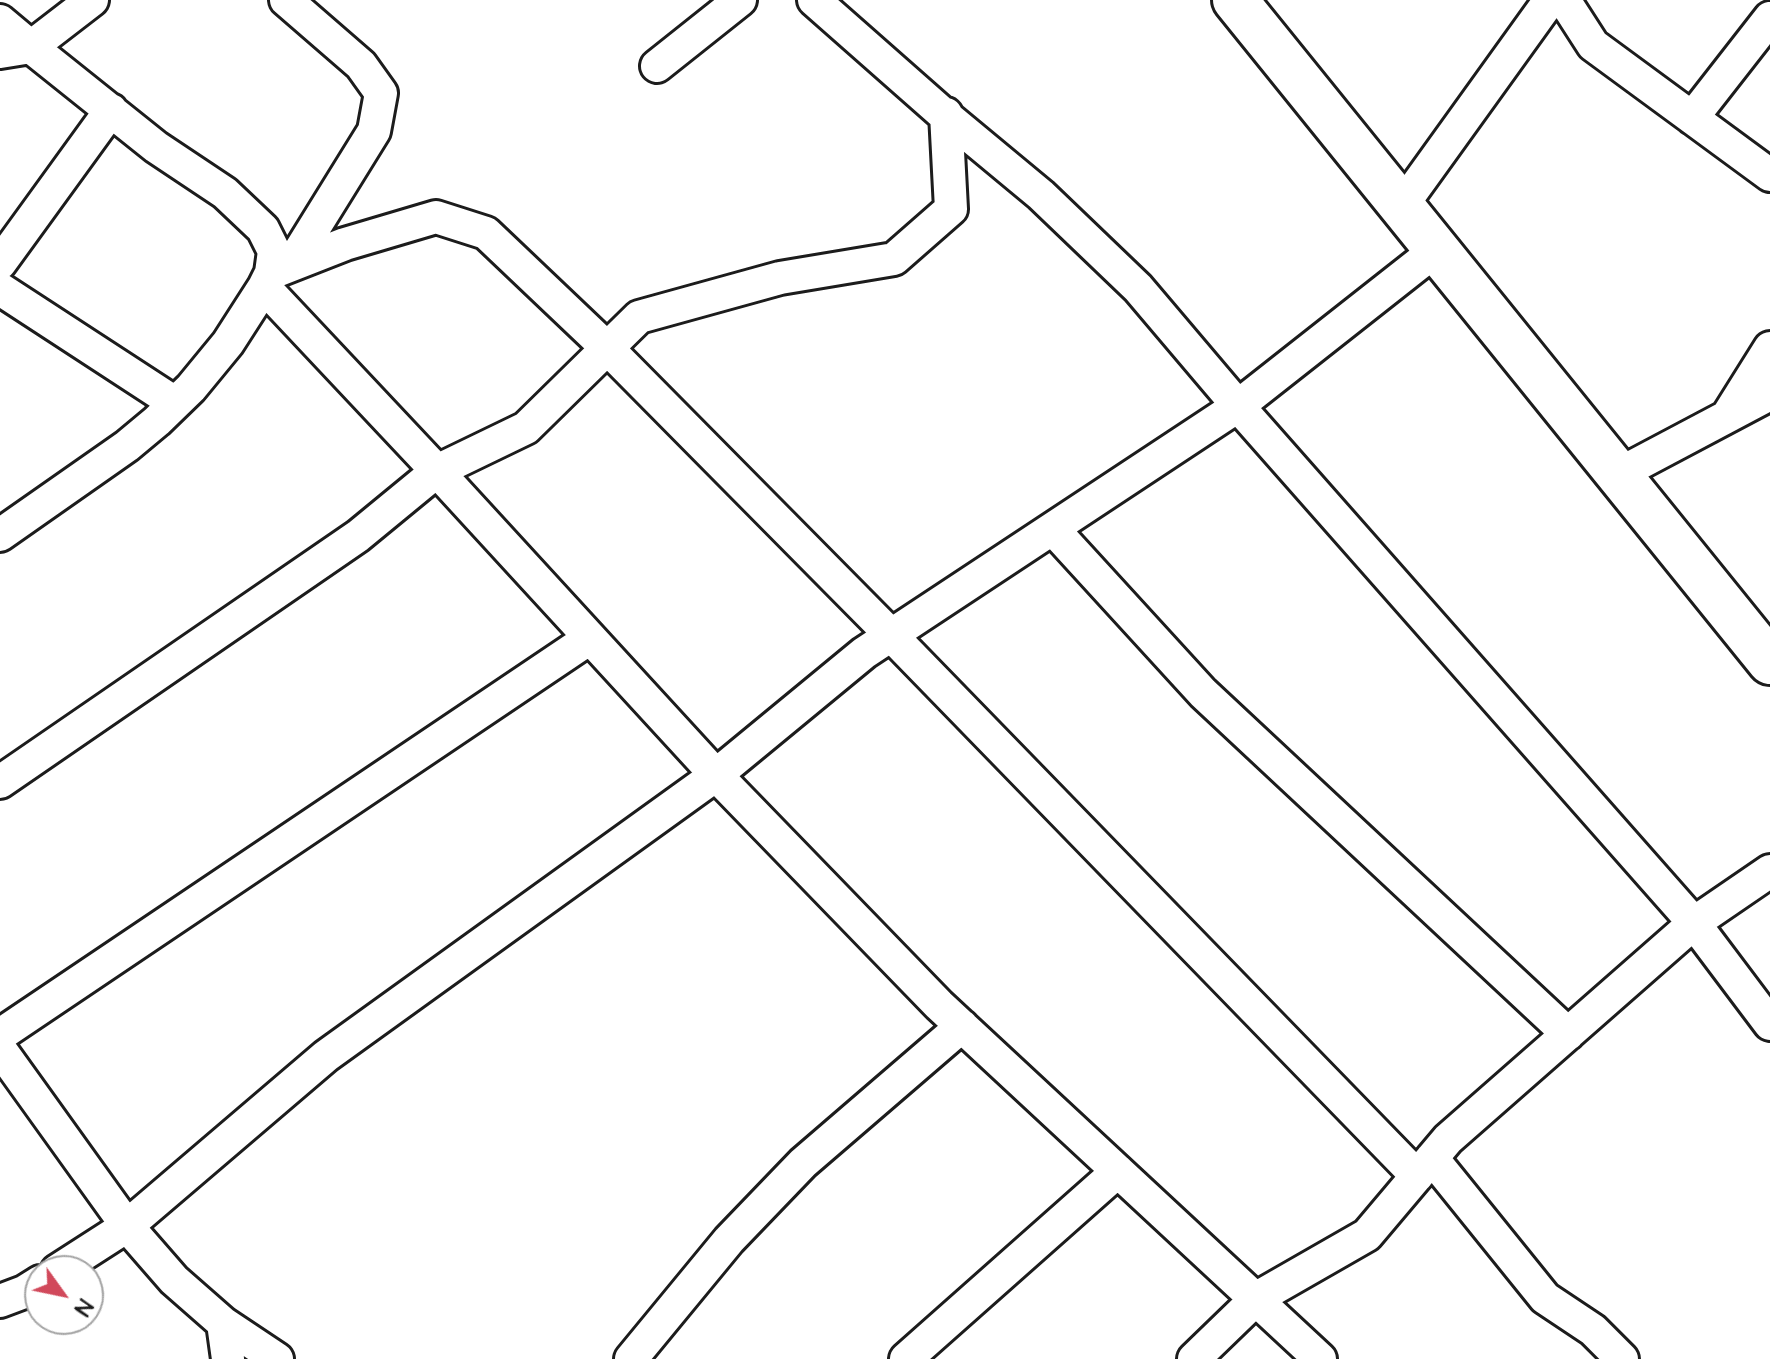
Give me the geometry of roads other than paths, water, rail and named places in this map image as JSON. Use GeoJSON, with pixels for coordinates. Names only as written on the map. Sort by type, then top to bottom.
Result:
{"type":"FeatureCollection","features":[{"type":"Feature","properties":{"kind":"street"},"geometry":{"type":"LineString","coordinates":[[16,49],[92,0]]}},
{"type":"Feature","properties":{"kind":"street"},"geometry":{"type":"LineString","coordinates":[[0,535],[127,446],[175,403],[228,343],[374,131],[381,93],[361,65],[286,0]]}},
{"type":"Feature","properties":{"kind":"street"},"geometry":{"type":"LineString","coordinates":[[657,66],[740,0]]}},
{"type":"Feature","properties":{"kind":"street"},"geometry":{"type":"LineString","coordinates":[[814,0],[1041,195],[1138,288],[1238,406],[1694,923],[1770,1024]]}},
{"type":"Feature","properties":{"kind":"street"},"geometry":{"type":"LineString","coordinates":[[1235,0],[1770,662]]}},
{"type":"Feature","properties":{"kind":"street"},"geometry":{"type":"LineString","coordinates":[[1401,207],[1550,0]]}},
{"type":"Feature","properties":{"kind":"street"},"geometry":{"type":"LineString","coordinates":[[1564,0],[1593,45],[1770,175]]}},
{"type":"Feature","properties":{"kind":"street"},"geometry":{"type":"LineString","coordinates":[[1692,118],[1770,18]]}},
{"type":"Feature","properties":{"kind":"street"},"geometry":{"type":"LineString","coordinates":[[0,21],[16,49],[111,110],[156,147],[225,193],[263,229],[274,251],[275,275],[437,471],[716,775],[962,1026],[1320,1359]]}},
{"type":"Feature","properties":{"kind":"street"},"geometry":{"type":"LineString","coordinates":[[0,263],[111,110]]}},
{"type":"Feature","properties":{"kind":"street"},"geometry":{"type":"LineString","coordinates":[[0,782],[358,536],[437,471],[526,428],[639,317],[780,278],[894,259],[951,209],[946,114]]}},
{"type":"Feature","properties":{"kind":"street"},"geometry":{"type":"LineString","coordinates":[[275,275],[345,244],[436,217],[486,233],[608,349],[1425,1167],[1545,1298],[1593,1330],[1622,1359]]}},
{"type":"Feature","properties":{"kind":"street"},"geometry":{"type":"LineString","coordinates":[[82,1255],[127,1226],[326,1056],[716,775],[864,653],[1238,406],[1436,250]]}},
{"type":"Feature","properties":{"kind":"street"},"geometry":{"type":"LineString","coordinates":[[0,289],[175,403]]}},
{"type":"Feature","properties":{"kind":"street"},"geometry":{"type":"LineString","coordinates":[[1726,417],[1770,348]]}},
{"type":"Feature","properties":{"kind":"street"},"geometry":{"type":"LineString","coordinates":[[1617,475],[1770,394]]}},
{"type":"Feature","properties":{"kind":"street"},"geometry":{"type":"LineString","coordinates":[[1053,529],[1203,693],[1568,1034]]}},
{"type":"Feature","properties":{"kind":"street"},"geometry":{"type":"LineString","coordinates":[[0,1035],[590,638]]}},
{"type":"Feature","properties":{"kind":"street"},"geometry":{"type":"LineString","coordinates":[[1194,1359],[1257,1298],[1367,1235],[1448,1139],[1694,923],[1770,871]]}},
{"type":"Feature","properties":{"kind":"street"},"geometry":{"type":"LineString","coordinates":[[631,1359],[729,1240],[803,1163],[962,1026]]}},
{"type":"Feature","properties":{"kind":"street"},"geometry":{"type":"LineString","coordinates":[[0,1049],[127,1226],[174,1280],[223,1323],[277,1359]]}},
{"type":"Feature","properties":{"kind":"street"},"geometry":{"type":"LineString","coordinates":[[906,1359],[1118,1171]]}},
{"type":"Feature","properties":{"kind":"street"},"geometry":{"type":"LineString","coordinates":[[0,1301],[24,1292]]}},
{"type":"Feature","properties":{"kind":"street"},"geometry":{"type":"LineString","coordinates":[[223,1323],[228,1359]]}}]}
